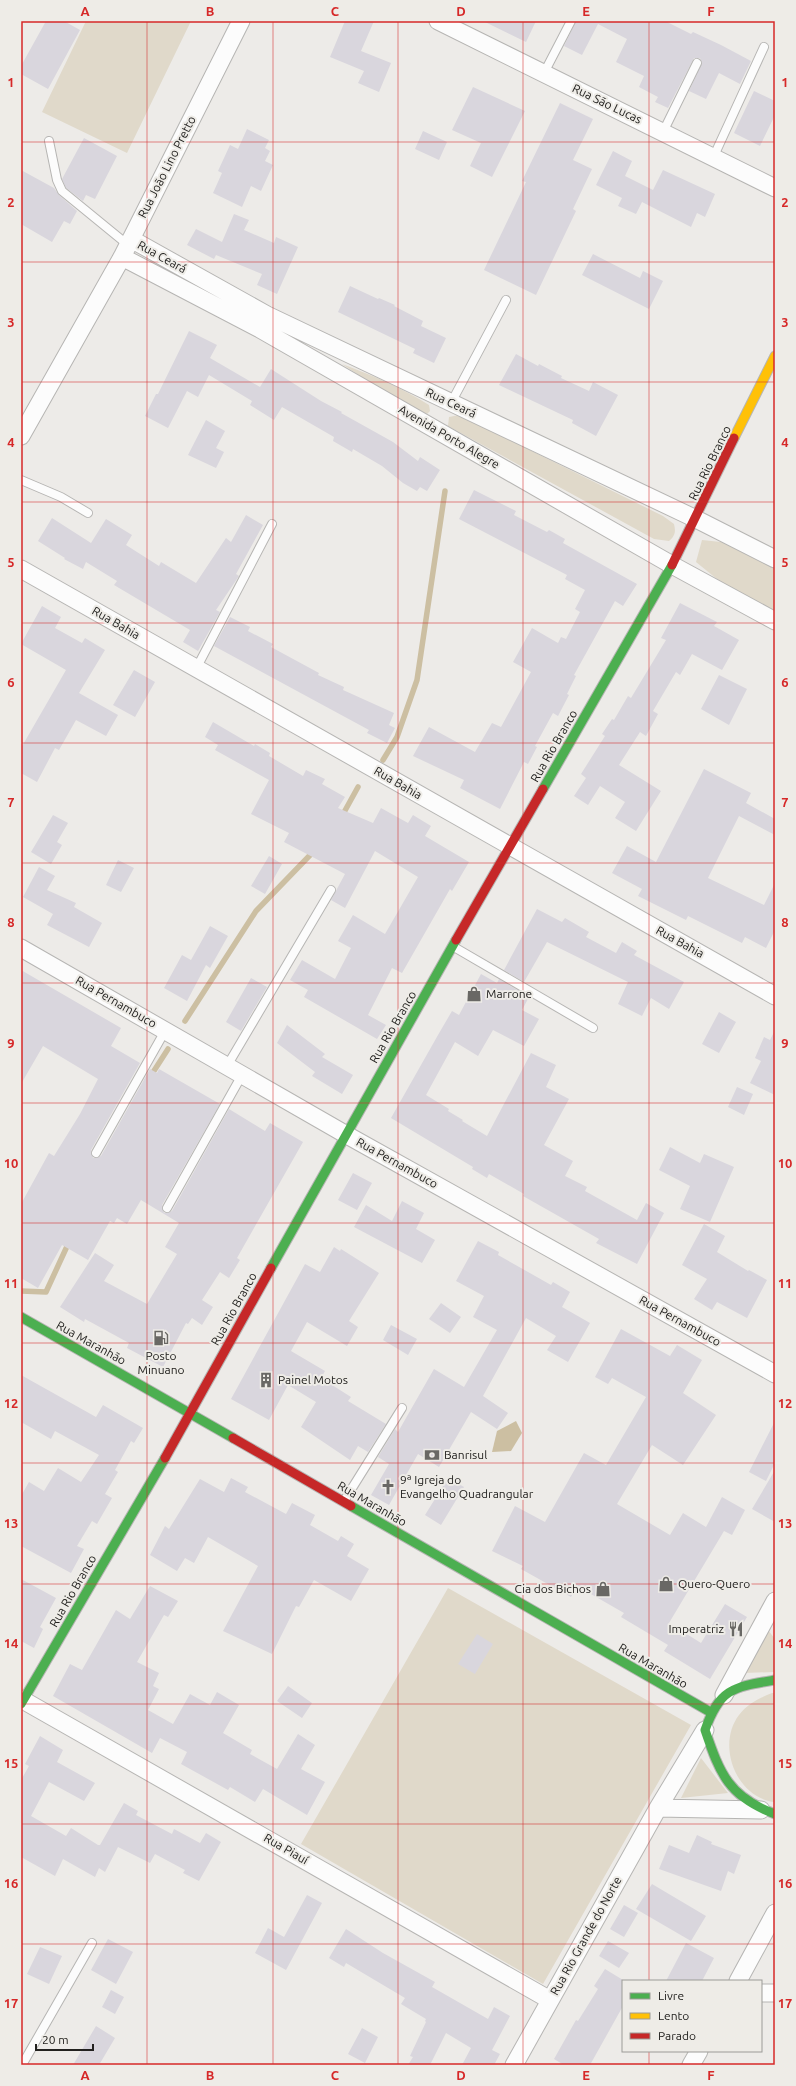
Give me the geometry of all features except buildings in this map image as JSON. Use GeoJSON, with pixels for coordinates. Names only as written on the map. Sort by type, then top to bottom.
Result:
{"type":"FeatureCollection","features":[{"type":"Feature","properties":{"kind":"street","name":"Rua João Lino Pretto"},"geometry":{"type":"LineString","coordinates":[[21,436],[127,247],[241,21]]}},
{"type":"Feature","properties":{"kind":"street","name":"Rua São Lucas"},"geometry":{"type":"LineString","coordinates":[[438,21],[775,188]]}},
{"type":"Feature","properties":{"kind":"street","name":"Rua Ceará"},"geometry":{"type":"LineString","coordinates":[[127,247],[263,322],[451,403],[696,519],[775,559]]}},
{"type":"Feature","properties":{"kind":"street","name":"Avenida Porto Alegre"},"geometry":{"type":"LineString","coordinates":[[263,322],[672,565],[775,621]]}},
{"type":"Feature","properties":{"kind":"street","name":"Rua Rio Branco"},"geometry":{"type":"LineString","coordinates":[[22,1701],[190,1413],[345,1134],[672,565],[775,356]]}},
{"type":"Feature","properties":{"kind":"street","name":"Rua Bahia"},"geometry":{"type":"LineString","coordinates":[[21,569],[775,996]]}},
{"type":"Feature","properties":{"kind":"street","name":"Rua Pernambuco"},"geometry":{"type":"LineString","coordinates":[[21,948],[345,1134],[775,1374]]}},
{"type":"Feature","properties":{"kind":"street","name":"Rua Maranhão"},"geometry":{"type":"LineString","coordinates":[[21,1317],[712,1713]]}},
{"type":"Feature","properties":{"kind":"street"},"geometry":{"type":"LineString","coordinates":[[768,1812],[740,1797],[724,1778],[712,1754],[705,1730],[712,1713],[724,1695],[775,1601]]}},
{"type":"Feature","properties":{"kind":"street"},"geometry":{"type":"LineString","coordinates":[[724,1695],[761,1682],[775,1680]]}},
{"type":"Feature","properties":{"kind":"street","name":"Rua Piauí"},"geometry":{"type":"LineString","coordinates":[[22,1701],[550,2000]]}},
{"type":"Feature","properties":{"kind":"street","name":"Rua Rio Grande do Norte"},"geometry":{"type":"LineString","coordinates":[[514,2065],[658,1808],[705,1730]]}},
{"type":"Feature","properties":{"kind":"street"},"geometry":{"type":"LineString","coordinates":[[658,1808],[768,1812]]}},
{"type":"Feature","properties":{"kind":"street"},"geometry":{"type":"LineString","coordinates":[[739,1980],[775,1913]]}},
{"type":"Feature","properties":{"kind":"street"},"geometry":{"type":"LineString","coordinates":[[762,1993],[775,1993]]}},
{"type":"Feature","properties":{"kind":"street"},"geometry":{"type":"LineString","coordinates":[[691,2065],[698,2052]]}},
{"type":"Feature","properties":{"kind":"lane"},"geometry":{"type":"LineString","coordinates":[[544,73],[571,21]]}},
{"type":"Feature","properties":{"kind":"lane"},"geometry":{"type":"LineString","coordinates":[[713,158],[764,47]]}},
{"type":"Feature","properties":{"kind":"lane"},"geometry":{"type":"LineString","coordinates":[[663,132],[696,63]]}},
{"type":"Feature","properties":{"kind":"lane"},"geometry":{"type":"LineString","coordinates":[[49,141],[57,180],[62,191],[127,247]]}},
{"type":"Feature","properties":{"kind":"lane"},"geometry":{"type":"LineString","coordinates":[[451,403],[506,300]]}},
{"type":"Feature","properties":{"kind":"lane"},"geometry":{"type":"LineString","coordinates":[[21,480],[60,497],[88,513]]}},
{"type":"Feature","properties":{"kind":"lane"},"geometry":{"type":"LineString","coordinates":[[196,669],[272,524]]}},
{"type":"Feature","properties":{"kind":"lane"},"geometry":{"type":"LineString","coordinates":[[227,1066],[331,890]]}},
{"type":"Feature","properties":{"kind":"lane"},"geometry":{"type":"LineString","coordinates":[[453,946],[593,1028]]}},
{"type":"Feature","properties":{"kind":"lane"},"geometry":{"type":"LineString","coordinates":[[96,1153],[165,1030]]}},
{"type":"Feature","properties":{"kind":"lane"},"geometry":{"type":"LineString","coordinates":[[168,1208],[242,1075]]}},
{"type":"Feature","properties":{"kind":"lane"},"geometry":{"type":"LineString","coordinates":[[344,1501],[402,1408]]}},
{"type":"Feature","properties":{"kind":"lane"},"geometry":{"type":"LineString","coordinates":[[22,2065],[92,1943]]}},
{"type":"Feature","properties":{"kind":"shaded area"},"geometry":{"type":"Polygon","coordinates":[[[86,21],[191,21],[127,153],[42,112],[86,21]]]}},
{"type":"Feature","properties":{"kind":"shaded area"},"geometry":{"type":"Polygon","coordinates":[[[342,364],[398,387],[429,405],[430,411],[427,414],[404,403],[342,364]]]}},
{"type":"Feature","properties":{"kind":"shaded area"},"geometry":{"type":"Polygon","coordinates":[[[459,415],[663,516],[674,524],[674,536],[669,541],[654,539],[448,426],[449,417],[459,415]]]}},
{"type":"Feature","properties":{"kind":"shaded area"},"geometry":{"type":"Polygon","coordinates":[[[702,540],[730,543],[775,568],[775,611],[728,588],[696,562],[702,540]]]}},
{"type":"Feature","properties":{"kind":"shaded area"},"geometry":{"type":"Polygon","coordinates":[[[516,1421],[522,1433],[511,1451],[492,1452],[497,1431],[516,1421]]]}},
{"type":"Feature","properties":{"kind":"shaded area"},"geometry":{"type":"Polygon","coordinates":[[[448,1588],[691,1725],[543,1984],[301,1844],[448,1588]]]}},
{"type":"Feature","properties":{"kind":"shaded area"},"geometry":{"type":"Polygon","coordinates":[[[768,1630],[775,1639],[775,1672],[743,1673],[768,1630]]]}},
{"type":"Feature","properties":{"kind":"shaded area"},"geometry":{"type":"Polygon","coordinates":[[[775,1693],[775,1802],[761,1798],[750,1791],[740,1781],[730,1755],[729,1741],[732,1727],[746,1707],[754,1701],[775,1693]]]}},
{"type":"Feature","properties":{"kind":"shaded area"},"geometry":{"type":"Polygon","coordinates":[[[701,1758],[728,1793],[681,1798],[701,1758]]]}},
{"type":"Feature","properties":{"kind":"waterway"},"geometry":{"type":"LineString","coordinates":[[383,760],[397,737],[417,680],[445,491]]}},
{"type":"Feature","properties":{"kind":"waterway"},"geometry":{"type":"LineString","coordinates":[[342,816],[358,787]]}},
{"type":"Feature","properties":{"kind":"waterway"},"geometry":{"type":"LineString","coordinates":[[185,1021],[256,911],[314,851]]}},
{"type":"Feature","properties":{"kind":"waterway"},"geometry":{"type":"LineString","coordinates":[[150,1077],[168,1049]]}},
{"type":"Feature","properties":{"kind":"waterway"},"geometry":{"type":"LineString","coordinates":[[21,1291],[46,1292],[69,1242]]}},
{"type":"Feature","properties":{"kind":"traffic: fast"},"geometry":{"type":"LineString","coordinates":[[543,789],[672,565]]}},
{"type":"Feature","properties":{"kind":"traffic: fast"},"geometry":{"type":"LineString","coordinates":[[271,1268],[456,940]]}},
{"type":"Feature","properties":{"kind":"traffic: fast"},"geometry":{"type":"LineString","coordinates":[[21,1317],[233,1438]]}},
{"type":"Feature","properties":{"kind":"traffic: fast"},"geometry":{"type":"LineString","coordinates":[[21,1704],[165,1458]]}},
{"type":"Feature","properties":{"kind":"traffic: fast"},"geometry":{"type":"LineString","coordinates":[[351,1506],[712,1713]]}},
{"type":"Feature","properties":{"kind":"traffic: fast"},"geometry":{"type":"LineString","coordinates":[[775,1680],[748,1685],[730,1692],[716,1705],[705,1730],[716,1759],[728,1782],[747,1800],[775,1814]]}},
{"type":"Feature","properties":{"kind":"traffic: slow"},"geometry":{"type":"LineString","coordinates":[[734,438],[775,356]]}},
{"type":"Feature","properties":{"kind":"traffic: jam"},"geometry":{"type":"LineString","coordinates":[[672,565],[734,438]]}},
{"type":"Feature","properties":{"kind":"traffic: jam"},"geometry":{"type":"LineString","coordinates":[[456,940],[543,789]]}},
{"type":"Feature","properties":{"kind":"traffic: jam"},"geometry":{"type":"LineString","coordinates":[[165,1458],[271,1268]]}},
{"type":"Feature","properties":{"kind":"traffic: jam"},"geometry":{"type":"LineString","coordinates":[[233,1438],[351,1506]]}},
{"type":"Feature","properties":{"kind":"place","name":"Marrone"},"geometry":{"type":"Point","coordinates":[474,994]}},
{"type":"Feature","properties":{"kind":"place","name":"Posto Minuano"},"geometry":{"type":"Point","coordinates":[161,1338]}},
{"type":"Feature","properties":{"kind":"place","name":"Painel Motos"},"geometry":{"type":"Point","coordinates":[266,1380]}},
{"type":"Feature","properties":{"kind":"place","name":"Banrisul"},"geometry":{"type":"Point","coordinates":[432,1455]}},
{"type":"Feature","properties":{"kind":"place","name":"9ª Igreja do Evangelho Quadrangular"},"geometry":{"type":"Point","coordinates":[388,1487]}},
{"type":"Feature","properties":{"kind":"place","name":"Quero-Quero"},"geometry":{"type":"Point","coordinates":[666,1584]}},
{"type":"Feature","properties":{"kind":"place","name":"Cia dos Bichos"},"geometry":{"type":"Point","coordinates":[603,1589]}},
{"type":"Feature","properties":{"kind":"place","name":"Imperatriz"},"geometry":{"type":"Point","coordinates":[736,1629]}}]}
